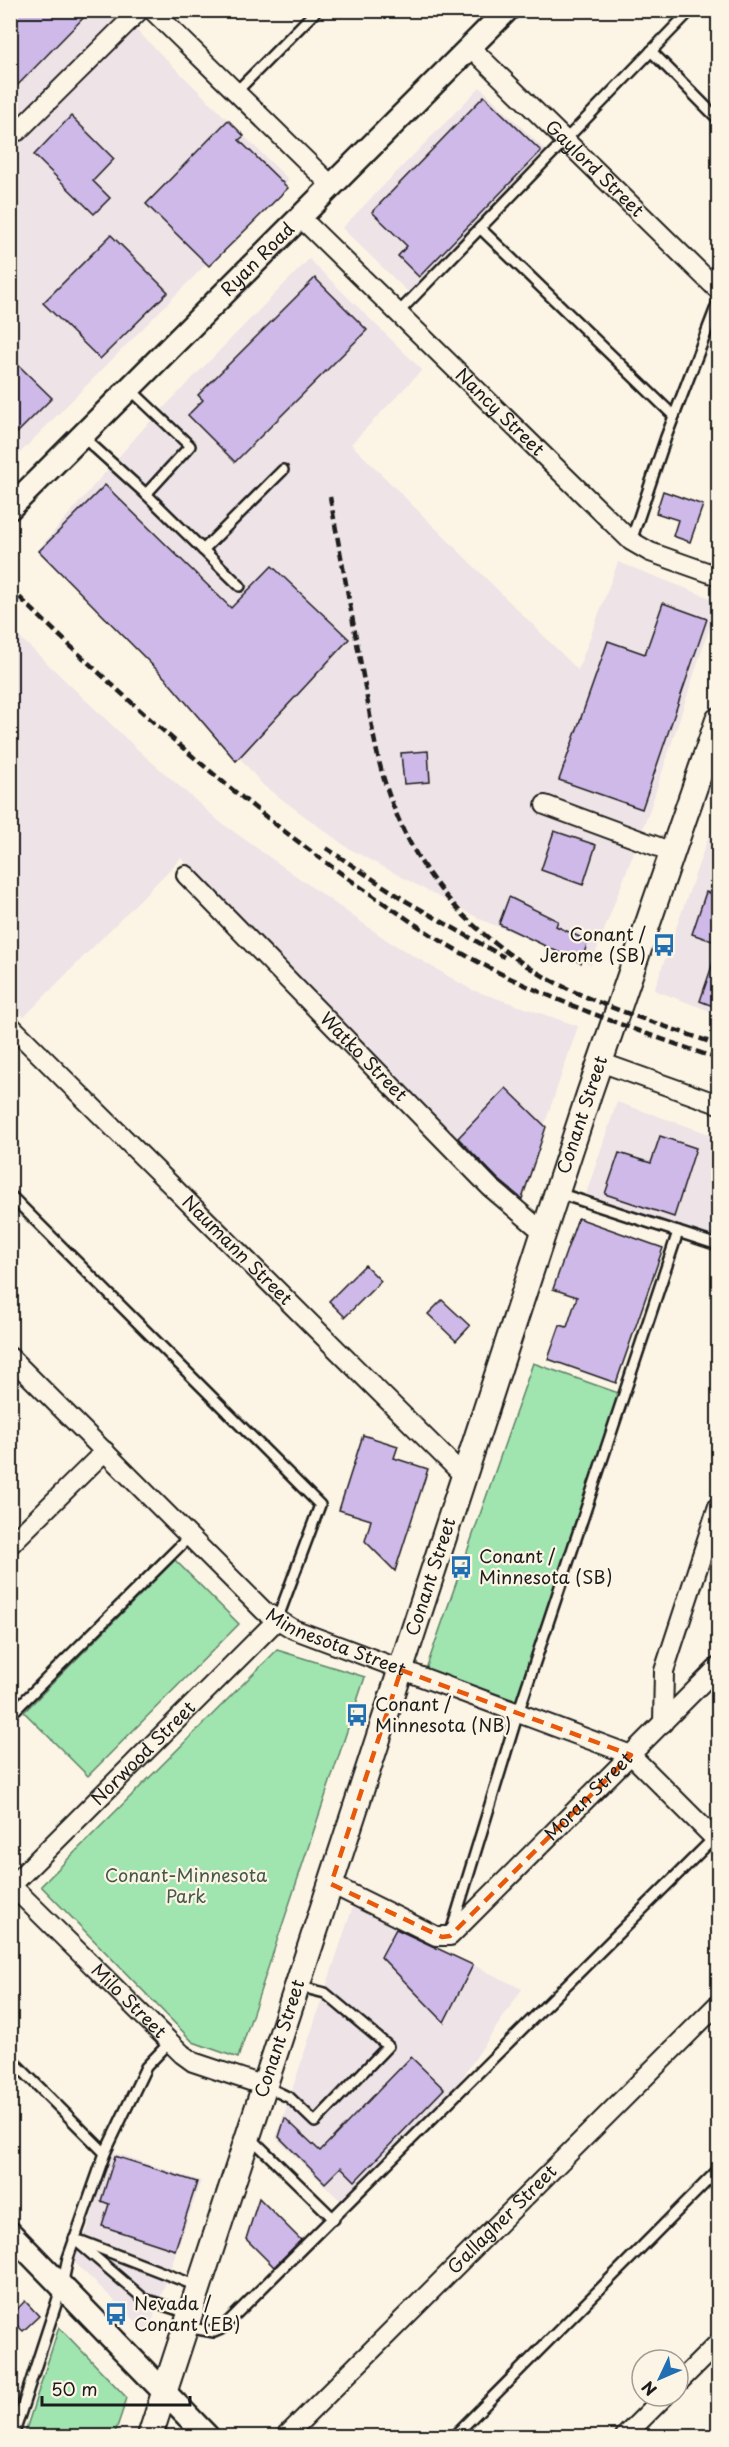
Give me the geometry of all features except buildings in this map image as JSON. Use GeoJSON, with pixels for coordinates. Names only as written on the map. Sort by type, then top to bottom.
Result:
{"type":"FeatureCollection","features":[{"type":"Feature","properties":{"kind":"main road","name":"Conant Street"},"geometry":{"type":"LineString","coordinates":[[150,2436],[543,1232],[718,720]]}},
{"type":"Feature","properties":{"kind":"street"},"geometry":{"type":"LineString","coordinates":[[18,131],[140,10]]}},
{"type":"Feature","properties":{"kind":"street"},"geometry":{"type":"LineString","coordinates":[[152,10],[332,186]]}},
{"type":"Feature","properties":{"kind":"street","name":"Ryan Road"},"geometry":{"type":"LineString","coordinates":[[10,508],[507,10]]}},
{"type":"Feature","properties":{"kind":"street","name":"Gaylord Street"},"geometry":{"type":"LineString","coordinates":[[470,47],[718,290]]}},
{"type":"Feature","properties":{"kind":"street","name":"Nancy Street"},"geometry":{"type":"LineString","coordinates":[[301,218],[633,542],[650,552],[718,576]]}},
{"type":"Feature","properties":{"kind":"street"},"geometry":{"type":"LineString","coordinates":[[545,805],[672,852]]}},
{"type":"Feature","properties":{"kind":"street","name":"Watko Street"},"geometry":{"type":"LineString","coordinates":[[186,875],[490,1187],[543,1232]]}},
{"type":"Feature","properties":{"kind":"street","name":"Naumann Street"},"geometry":{"type":"LineString","coordinates":[[10,1025],[464,1476]]}},
{"type":"Feature","properties":{"kind":"street"},"geometry":{"type":"LineString","coordinates":[[600,1062],[718,1104]]}},
{"type":"Feature","properties":{"kind":"street","name":"Minnesota Street"},"geometry":{"type":"LineString","coordinates":[[13,1365],[105,1451],[264,1611],[277,1620],[293,1629],[631,1755],[717,1838]]}},
{"type":"Feature","properties":{"kind":"street"},"geometry":{"type":"LineString","coordinates":[[10,1545],[105,1451]]}},
{"type":"Feature","properties":{"kind":"street"},"geometry":{"type":"LineString","coordinates":[[663,1724],[664,1671],[718,1506]]}},
{"type":"Feature","properties":{"kind":"street","name":"Norwood Street"},"geometry":{"type":"LineString","coordinates":[[11,1886],[277,1620]]}},
{"type":"Feature","properties":{"kind":"street","name":"Moran Street"},"geometry":{"type":"LineString","coordinates":[[450,1936],[718,1668]]}},
{"type":"Feature","properties":{"kind":"street"},"geometry":{"type":"LineString","coordinates":[[331,1884],[436,1936],[450,1936]]}},
{"type":"Feature","properties":{"kind":"street","name":"Milo Street"},"geometry":{"type":"LineString","coordinates":[[11,1886],[193,2062],[264,2086]]}},
{"type":"Feature","properties":{"kind":"street","name":"Gallagher Street"},"geometry":{"type":"LineString","coordinates":[[286,2436],[718,2004]]}},
{"type":"Feature","properties":{"kind":"street"},"geometry":{"type":"LineString","coordinates":[[10,2233],[207,2436]]}},
{"type":"Feature","properties":{"kind":"street"},"geometry":{"type":"LineString","coordinates":[[690,2371],[718,2343]]}},
{"type":"Feature","properties":{"kind":"street"},"geometry":{"type":"LineString","coordinates":[[625,2436],[653,2408]]}},
{"type":"Feature","properties":{"kind":"lane"},"geometry":{"type":"LineString","coordinates":[[236,92],[316,10]]}},
{"type":"Feature","properties":{"kind":"lane"},"geometry":{"type":"LineString","coordinates":[[398,313],[691,10]]}},
{"type":"Feature","properties":{"kind":"lane"},"geometry":{"type":"LineString","coordinates":[[651,51],[718,119]]}},
{"type":"Feature","properties":{"kind":"lane"},"geometry":{"type":"LineString","coordinates":[[480,228],[674,416]]}},
{"type":"Feature","properties":{"kind":"lane"},"geometry":{"type":"LineString","coordinates":[[633,542],[674,416],[718,302]]}},
{"type":"Feature","properties":{"kind":"lane"},"geometry":{"type":"LineString","coordinates":[[130,388],[190,446],[146,494]]}},
{"type":"Feature","properties":{"kind":"lane"},"geometry":{"type":"LineString","coordinates":[[82,436],[146,494],[240,586]]}},
{"type":"Feature","properties":{"kind":"lane"},"geometry":{"type":"LineString","coordinates":[[203,550],[283,470]]}},
{"type":"Feature","properties":{"kind":"lane"},"geometry":{"type":"LineString","coordinates":[[557,1192],[718,1245]]}},
{"type":"Feature","properties":{"kind":"lane"},"geometry":{"type":"LineString","coordinates":[[10,1195],[320,1505],[277,1620]]}},
{"type":"Feature","properties":{"kind":"lane"},"geometry":{"type":"LineString","coordinates":[[450,1936],[518,1713],[678,1232]]}},
{"type":"Feature","properties":{"kind":"lane"},"geometry":{"type":"LineString","coordinates":[[10,1715],[190,1536]]}},
{"type":"Feature","properties":{"kind":"lane"},"geometry":{"type":"LineString","coordinates":[[74,2239],[144,2299],[214,2332],[221,2330],[717,1838]]}},
{"type":"Feature","properties":{"kind":"lane"},"geometry":{"type":"LineString","coordinates":[[264,2086],[290,2098],[315,2122],[388,2046],[325,1993],[297,1986]]}},
{"type":"Feature","properties":{"kind":"lane"},"geometry":{"type":"LineString","coordinates":[[13,2436],[62,2286],[74,2239],[105,2153],[146,2067],[170,2042]]}},
{"type":"Feature","properties":{"kind":"lane"},"geometry":{"type":"LineString","coordinates":[[10,2058],[105,2153]]}},
{"type":"Feature","properties":{"kind":"lane"},"geometry":{"type":"LineString","coordinates":[[248,2135],[334,2219]]}},
{"type":"Feature","properties":{"kind":"lane"},"geometry":{"type":"LineString","coordinates":[[454,2436],[718,2170]]}},
{"type":"Feature","properties":{"kind":"lane"},"geometry":{"type":"LineString","coordinates":[[74,2239],[199,2287]]}},
{"type":"Feature","properties":{"kind":"highlighted area"},"geometry":{"type":"Polygon","coordinates":[[[401,1670],[631,1755],[450,1936],[442,1937],[331,1884],[401,1670]]]}},
{"type":"Feature","properties":{"kind":"shaded area"},"geometry":{"type":"Polygon","coordinates":[[[11,11],[117,11],[289,180],[11,462],[11,11]]]}},
{"type":"Feature","properties":{"kind":"shaded area"},"geometry":{"type":"Polygon","coordinates":[[[480,87],[546,151],[409,293],[342,228],[480,87]]]}},
{"type":"Feature","properties":{"kind":"shaded area"},"geometry":{"type":"Polygon","coordinates":[[[309,259],[422,370],[351,444],[578,670],[618,562],[718,601],[649,812],[591,965],[482,920],[348,848],[264,786],[169,675],[37,551],[142,430],[309,259]]]}},
{"type":"Feature","properties":{"kind":"shaded area"},"geometry":{"type":"Polygon","coordinates":[[[10,628],[137,749],[220,822],[388,941],[472,990],[578,1026],[518,1203],[181,858],[24,1017],[11,1003],[10,628]]]}},
{"type":"Feature","properties":{"kind":"shaded area"},"geometry":{"type":"Polygon","coordinates":[[[718,810],[718,1014],[654,990],[718,810]]]}},
{"type":"Feature","properties":{"kind":"shaded area"},"geometry":{"type":"Polygon","coordinates":[[[617,1102],[718,1137],[718,1239],[586,1194],[617,1102]]]}},
{"type":"Feature","properties":{"kind":"shaded area"},"geometry":{"type":"Polygon","coordinates":[[[353,1906],[522,1989],[450,2096],[345,2205],[276,2138],[353,1906]]]}},
{"type":"Feature","properties":{"kind":"shaded area"},"geometry":{"type":"Polygon","coordinates":[[[110,2151],[201,2181],[148,2333],[73,2261],[88,2228],[110,2151]]]}},
{"type":"Feature","properties":{"kind":"green space"},"geometry":{"type":"Polygon","coordinates":[[[533,1363],[624,1395],[517,1701],[426,1669],[533,1363]]]}},
{"type":"Feature","properties":{"kind":"green space"},"geometry":{"type":"Polygon","coordinates":[[[175,1560],[239,1624],[88,1776],[24,1712],[175,1560]]]}},
{"type":"Feature","properties":{"kind":"green space","name":"Conant-Minnesota Park"},"geometry":{"type":"Polygon","coordinates":[[[277,1650],[365,1677],[238,2058],[193,2042],[41,1886],[277,1650]]]}},
{"type":"Feature","properties":{"kind":"green space"},"geometry":{"type":"Polygon","coordinates":[[[59,2327],[127,2398],[114,2436],[24,2436],[59,2327]]]}},
{"type":"Feature","properties":{"kind":"railway"},"geometry":{"type":"LineString","coordinates":[[330,497],[381,769],[392,803],[422,864],[463,915],[515,958],[545,977],[608,1006],[718,1045]]}},
{"type":"Feature","properties":{"kind":"railway"},"geometry":{"type":"LineString","coordinates":[[10,588],[96,670],[230,788],[324,861],[419,927],[497,972],[559,1000],[718,1059]]}},
{"type":"Feature","properties":{"kind":"railway"},"geometry":{"type":"LineString","coordinates":[[326,848],[406,901],[504,957]]}},
{"type":"Feature","properties":{"kind":"place","name":"Conant / Jerome (SB)"},"geometry":{"type":"Point","coordinates":[664,945]}},
{"type":"Feature","properties":{"kind":"place","name":"Conant / Minnesota (SB)"},"geometry":{"type":"Point","coordinates":[461,1567]}},
{"type":"Feature","properties":{"kind":"place","name":"Conant / Minnesota (NB)"},"geometry":{"type":"Point","coordinates":[357,1715]}},
{"type":"Feature","properties":{"kind":"place","name":"Nevada / Conant (EB)"},"geometry":{"type":"Point","coordinates":[116,2314]}}]}
